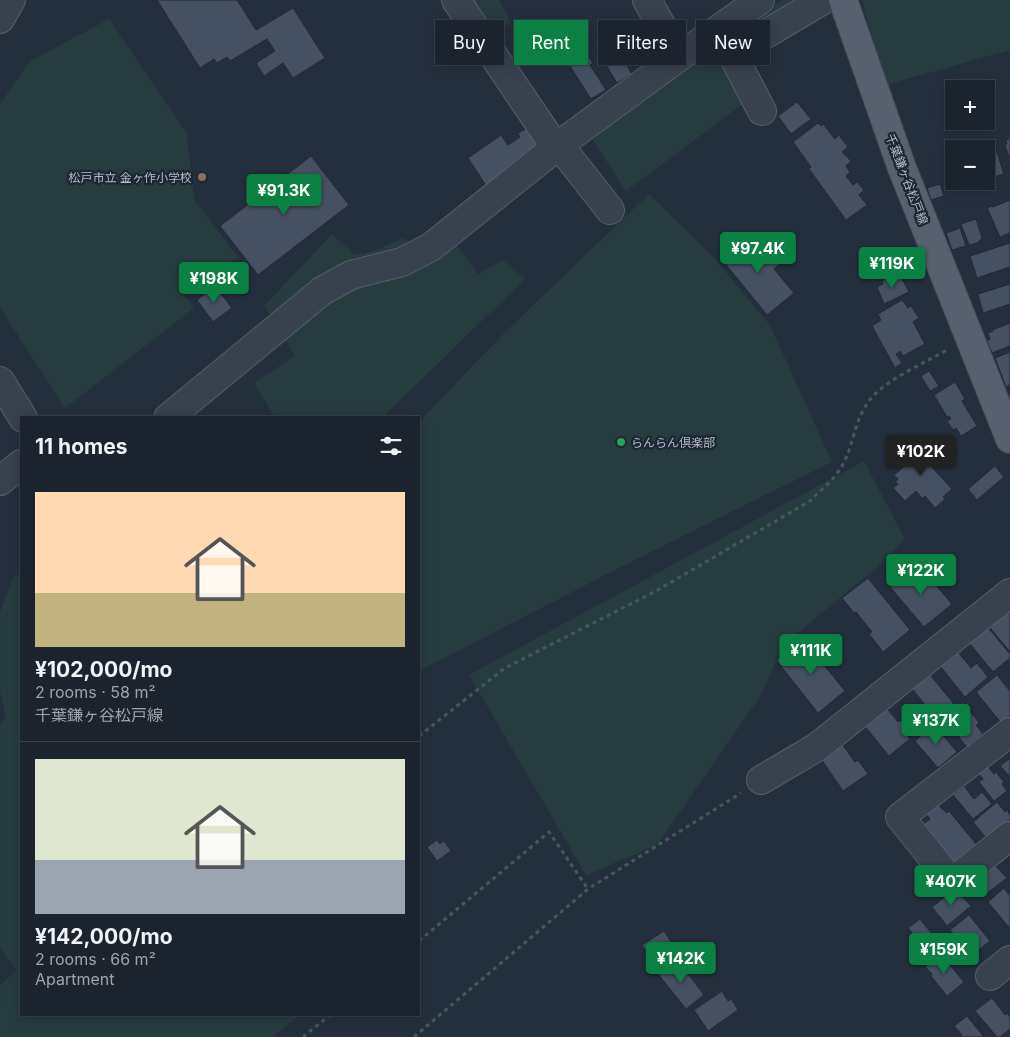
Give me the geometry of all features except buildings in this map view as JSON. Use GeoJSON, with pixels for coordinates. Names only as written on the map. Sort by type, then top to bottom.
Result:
{"type":"FeatureCollection","features":[{"type":"Feature","properties":{"kind":"main road","name":"千葉鎌ヶ谷松戸線"},"geometry":{"type":"LineString","coordinates":[[843,0],[902,168],[969,338],[1002,397],[1010,439]]}},
{"type":"Feature","properties":{"kind":"street"},"geometry":{"type":"LineString","coordinates":[[0,19],[11,0]]}},
{"type":"Feature","properties":{"kind":"street"},"geometry":{"type":"LineString","coordinates":[[456,0],[558,147],[610,210]]}},
{"type":"Feature","properties":{"kind":"street"},"geometry":{"type":"LineString","coordinates":[[647,0],[658,20]]}},
{"type":"Feature","properties":{"kind":"street"},"geometry":{"type":"LineString","coordinates":[[686,52],[760,0]]}},
{"type":"Feature","properties":{"kind":"street"},"geometry":{"type":"LineString","coordinates":[[762,111],[732,54],[823,0]]}},
{"type":"Feature","properties":{"kind":"street"},"geometry":{"type":"LineString","coordinates":[[170,416],[322,291],[352,275],[402,262],[431,247],[558,147],[668,65]]}},
{"type":"Feature","properties":{"kind":"street"},"geometry":{"type":"LineString","coordinates":[[0,381],[22,416]]}},
{"type":"Feature","properties":{"kind":"street"},"geometry":{"type":"LineString","coordinates":[[0,481],[20,465]]}},
{"type":"Feature","properties":{"kind":"street"},"geometry":{"type":"LineString","coordinates":[[761,780],[817,747],[1010,593]]}},
{"type":"Feature","properties":{"kind":"street"},"geometry":{"type":"LineString","coordinates":[[1010,732],[900,817],[952,882],[1010,836]]}},
{"type":"Feature","properties":{"kind":"path"},"geometry":{"type":"LineString","coordinates":[[420,735],[505,668],[656,590],[810,500],[844,464],[859,417],[870,399],[894,379],[969,338]]}},
{"type":"Feature","properties":{"kind":"path"},"geometry":{"type":"LineString","coordinates":[[414,1037],[588,889],[761,780]]}},
{"type":"Feature","properties":{"kind":"path"},"geometry":{"type":"LineString","coordinates":[[420,940],[549,832],[588,889]]}},
{"type":"Feature","properties":{"kind":"path"},"geometry":{"type":"LineString","coordinates":[[303,1037],[329,1016]]}},
{"type":"Feature","properties":{"kind":"green space"},"geometry":{"type":"Polygon","coordinates":[[[463,0],[499,0],[511,22],[504,28],[504,20],[475,20],[463,0]]]}},
{"type":"Feature","properties":{"kind":"green space"},"geometry":{"type":"Polygon","coordinates":[[[782,0],[805,0],[770,31],[770,20],[755,20],[782,0]]]}},
{"type":"Feature","properties":{"kind":"green space"},"geometry":{"type":"Polygon","coordinates":[[[862,0],[1010,0],[1010,50],[885,85],[862,0]]]}},
{"type":"Feature","properties":{"kind":"green space"},"geometry":{"type":"Polygon","coordinates":[[[109,19],[186,132],[195,201],[238,257],[185,296],[194,308],[65,408],[0,308],[0,104],[30,61],[109,19]]]}},
{"type":"Feature","properties":{"kind":"green space"},"geometry":{"type":"Polygon","coordinates":[[[696,63],[696,65],[731,65],[725,70],[743,104],[626,191],[592,139],[696,63]]]}},
{"type":"Feature","properties":{"kind":"green space","name":"らんらん倶楽部"},"geometry":{"type":"Polygon","coordinates":[[[649,194],[715,259],[770,325],[832,462],[617,569],[420,670],[420,421],[505,332],[649,194]]]}},
{"type":"Feature","properties":{"kind":"green space"},"geometry":{"type":"Polygon","coordinates":[[[332,234],[355,255],[374,251],[403,238],[411,243],[454,242],[478,274],[503,260],[525,279],[384,416],[274,416],[254,383],[295,356],[264,306],[332,234]]]}},
{"type":"Feature","properties":{"kind":"green space"},"geometry":{"type":"Polygon","coordinates":[[[864,461],[905,539],[875,569],[783,645],[761,695],[657,845],[586,875],[469,675],[864,461]]]}},
{"type":"Feature","properties":{"kind":"green space"},"geometry":{"type":"Polygon","coordinates":[[[20,574],[20,1016],[299,1016],[272,1037],[0,1037],[0,986],[16,970],[0,948],[0,723],[6,717],[0,692],[0,612],[13,577],[20,574]]]}},
{"type":"Feature","properties":{"kind":"place","name":"松戸市立 金ヶ作小学校"},"geometry":{"type":"Point","coordinates":[202,177]}},
{"type":"Feature","properties":{"kind":"place","name":"らんらん倶楽部"},"geometry":{"type":"Point","coordinates":[621,442]}}]}
